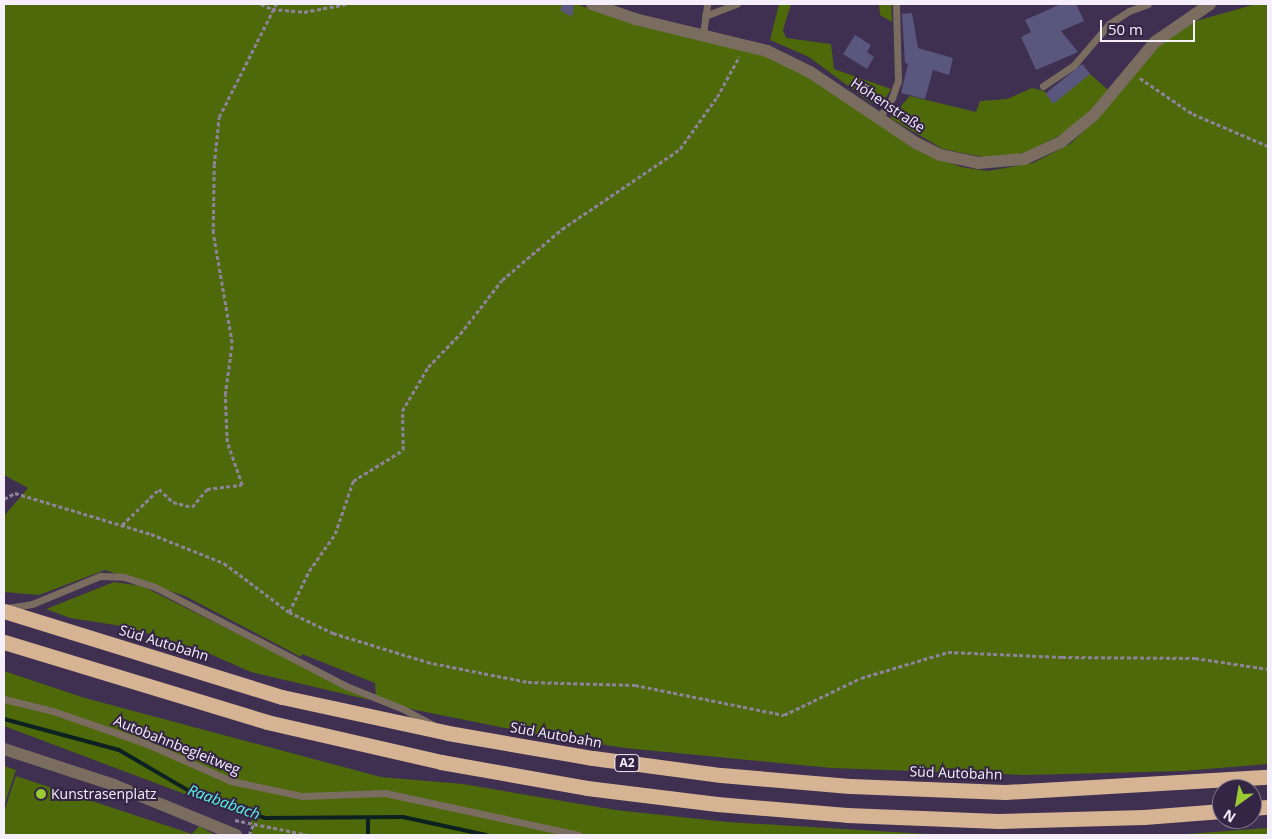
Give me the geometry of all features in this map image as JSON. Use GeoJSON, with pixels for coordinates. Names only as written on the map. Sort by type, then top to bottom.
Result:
{"type":"FeatureCollection","features":[{"type":"Feature","properties":{"kind":"highway","name":"Süd Autobahn"},"geometry":{"type":"LineString","coordinates":[[4,609],[282,697],[448,733],[593,758],[721,775],[850,786],[1005,792],[1268,777]]}},
{"type":"Feature","properties":{"kind":"highway","name":"A2"},"geometry":{"type":"LineString","coordinates":[[4,642],[267,722],[442,762],[587,788],[772,809],[979,820],[1144,817],[1212,812]]}},
{"type":"Feature","properties":{"kind":"street","name":"Höhenstraße"},"geometry":{"type":"LineString","coordinates":[[596,5],[635,20],[746,44],[810,72],[907,138],[941,155],[962,161],[1004,163],[1035,155],[1071,134],[1094,114],[1155,42],[1206,5]]}},
{"type":"Feature","properties":{"kind":"street"},"geometry":{"type":"LineString","coordinates":[[4,748],[114,785],[211,822],[236,835]]}},
{"type":"Feature","properties":{"kind":"street"},"geometry":{"type":"LineString","coordinates":[[211,822],[221,835]]}},
{"type":"Feature","properties":{"kind":"lane"},"geometry":{"type":"LineString","coordinates":[[703,34],[707,4]]}},
{"type":"Feature","properties":{"kind":"lane"},"geometry":{"type":"LineString","coordinates":[[705,16],[737,4]]}},
{"type":"Feature","properties":{"kind":"lane"},"geometry":{"type":"LineString","coordinates":[[879,118],[892,98],[898,81],[896,4]]}},
{"type":"Feature","properties":{"kind":"lane"},"geometry":{"type":"LineString","coordinates":[[1044,86],[1074,64],[1109,24],[1129,11],[1148,4]]}},
{"type":"Feature","properties":{"kind":"lane"},"geometry":{"type":"LineString","coordinates":[[4,609],[32,604],[100,576],[124,577],[155,587],[346,686],[403,708],[448,733]]}},
{"type":"Feature","properties":{"kind":"lane","name":"Autobahnbegleitweg"},"geometry":{"type":"LineString","coordinates":[[4,699],[53,712],[145,743],[231,782],[302,796],[385,793],[579,835]]}},
{"type":"Feature","properties":{"kind":"path"},"geometry":{"type":"LineString","coordinates":[[261,4],[272,9],[304,12],[346,4]]}},
{"type":"Feature","properties":{"kind":"path"},"geometry":{"type":"LineString","coordinates":[[122,525],[158,489],[173,502],[192,507],[207,489],[242,485],[227,442],[225,395],[232,343],[213,234],[214,166],[219,117],[276,4]]}},
{"type":"Feature","properties":{"kind":"path"},"geometry":{"type":"LineString","coordinates":[[290,612],[309,571],[334,534],[353,481],[403,450],[402,411],[428,367],[460,334],[502,280],[562,229],[680,149],[717,97],[746,44]]}},
{"type":"Feature","properties":{"kind":"path"},"geometry":{"type":"LineString","coordinates":[[1131,70],[1193,114],[1268,146]]}},
{"type":"Feature","properties":{"kind":"path"},"geometry":{"type":"LineString","coordinates":[[4,499],[15,493],[122,525],[224,563],[290,612],[333,633],[426,662],[528,682],[635,685],[784,715],[861,678],[948,652],[1062,657],[1195,658],[1268,669]]}},
{"type":"Feature","properties":{"kind":"path"},"geometry":{"type":"LineString","coordinates":[[249,835],[253,825]]}},
{"type":"Feature","properties":{"kind":"green space"},"geometry":{"type":"Polygon","coordinates":[[[4,4],[576,4],[608,15],[787,60],[913,148],[961,167],[988,171],[1033,163],[1070,144],[1098,118],[1161,44],[1196,21],[1256,4],[1268,4],[1268,764],[1183,771],[1025,775],[831,768],[625,748],[535,734],[376,702],[375,683],[302,654],[301,657],[185,596],[105,570],[39,595],[4,592],[4,516],[28,488],[4,475],[4,4]]]}},
{"type":"Feature","properties":{"kind":"green space"},"geometry":{"type":"Polygon","coordinates":[[[779,4],[791,4],[783,30],[786,38],[831,44],[834,69],[891,89],[883,103],[871,103],[809,57],[770,40],[779,4]]]}},
{"type":"Feature","properties":{"kind":"green space"},"geometry":{"type":"Polygon","coordinates":[[[879,4],[891,4],[892,22],[880,15],[879,4]]]}},
{"type":"Feature","properties":{"kind":"green space"},"geometry":{"type":"Polygon","coordinates":[[[1090,74],[1108,90],[1074,128],[1029,151],[1011,156],[988,158],[943,149],[890,118],[910,96],[976,112],[980,101],[1007,99],[1032,88],[1044,91],[1053,102],[1090,74]]]}},
{"type":"Feature","properties":{"kind":"green space"},"geometry":{"type":"Polygon","coordinates":[[[114,582],[142,586],[370,700],[251,672],[201,650],[128,627],[70,618],[46,609],[114,582]]]}},
{"type":"Feature","properties":{"kind":"green space"},"geometry":{"type":"Polygon","coordinates":[[[4,671],[85,698],[381,777],[463,784],[616,810],[727,822],[943,835],[252,835],[251,819],[4,726],[4,671]]]}},
{"type":"Feature","properties":{"kind":"green space"},"geometry":{"type":"Polygon","coordinates":[[[4,766],[16,770],[4,806],[4,766]]]}},
{"type":"Feature","properties":{"kind":"green space","name":"Kunstrasenplatz"},"geometry":{"type":"Polygon","coordinates":[[[16,776],[192,834],[199,826],[215,835],[4,835],[4,812],[16,776]]]}},
{"type":"Feature","properties":{"kind":"green space"},"geometry":{"type":"Polygon","coordinates":[[[1268,828],[1268,835],[1153,835],[1187,834],[1268,828]]]}},
{"type":"Feature","properties":{"kind":"building"},"geometry":{"type":"Polygon","coordinates":[[[563,4],[574,4],[572,17],[560,10],[563,4]]]}},
{"type":"Feature","properties":{"kind":"building"},"geometry":{"type":"Polygon","coordinates":[[[1061,4],[1076,4],[1084,21],[1061,31],[1078,52],[1036,70],[1021,37],[1031,32],[1025,20],[1061,4]]]}},
{"type":"Feature","properties":{"kind":"building"},"geometry":{"type":"Polygon","coordinates":[[[912,13],[918,48],[953,58],[949,75],[933,70],[925,99],[901,93],[908,64],[905,63],[902,14],[912,13]]]}},
{"type":"Feature","properties":{"kind":"building"},"geometry":{"type":"Polygon","coordinates":[[[855,35],[871,45],[867,52],[874,57],[867,69],[843,54],[855,35]]]}},
{"type":"Feature","properties":{"kind":"building"},"geometry":{"type":"Polygon","coordinates":[[[1082,64],[1090,74],[1054,104],[1045,94],[1082,64]]]}},
{"type":"Feature","properties":{"kind":"waterway","name":"Raababach"},"geometry":{"type":"LineString","coordinates":[[4,719],[119,750],[191,792],[265,818],[403,817],[486,835]]}},
{"type":"Feature","properties":{"kind":"waterway"},"geometry":{"type":"LineString","coordinates":[[368,819],[368,835]]}},
{"type":"Feature","properties":{"kind":"place","name":"Kunstrasenplatz"},"geometry":{"type":"Point","coordinates":[41,794]}}]}
